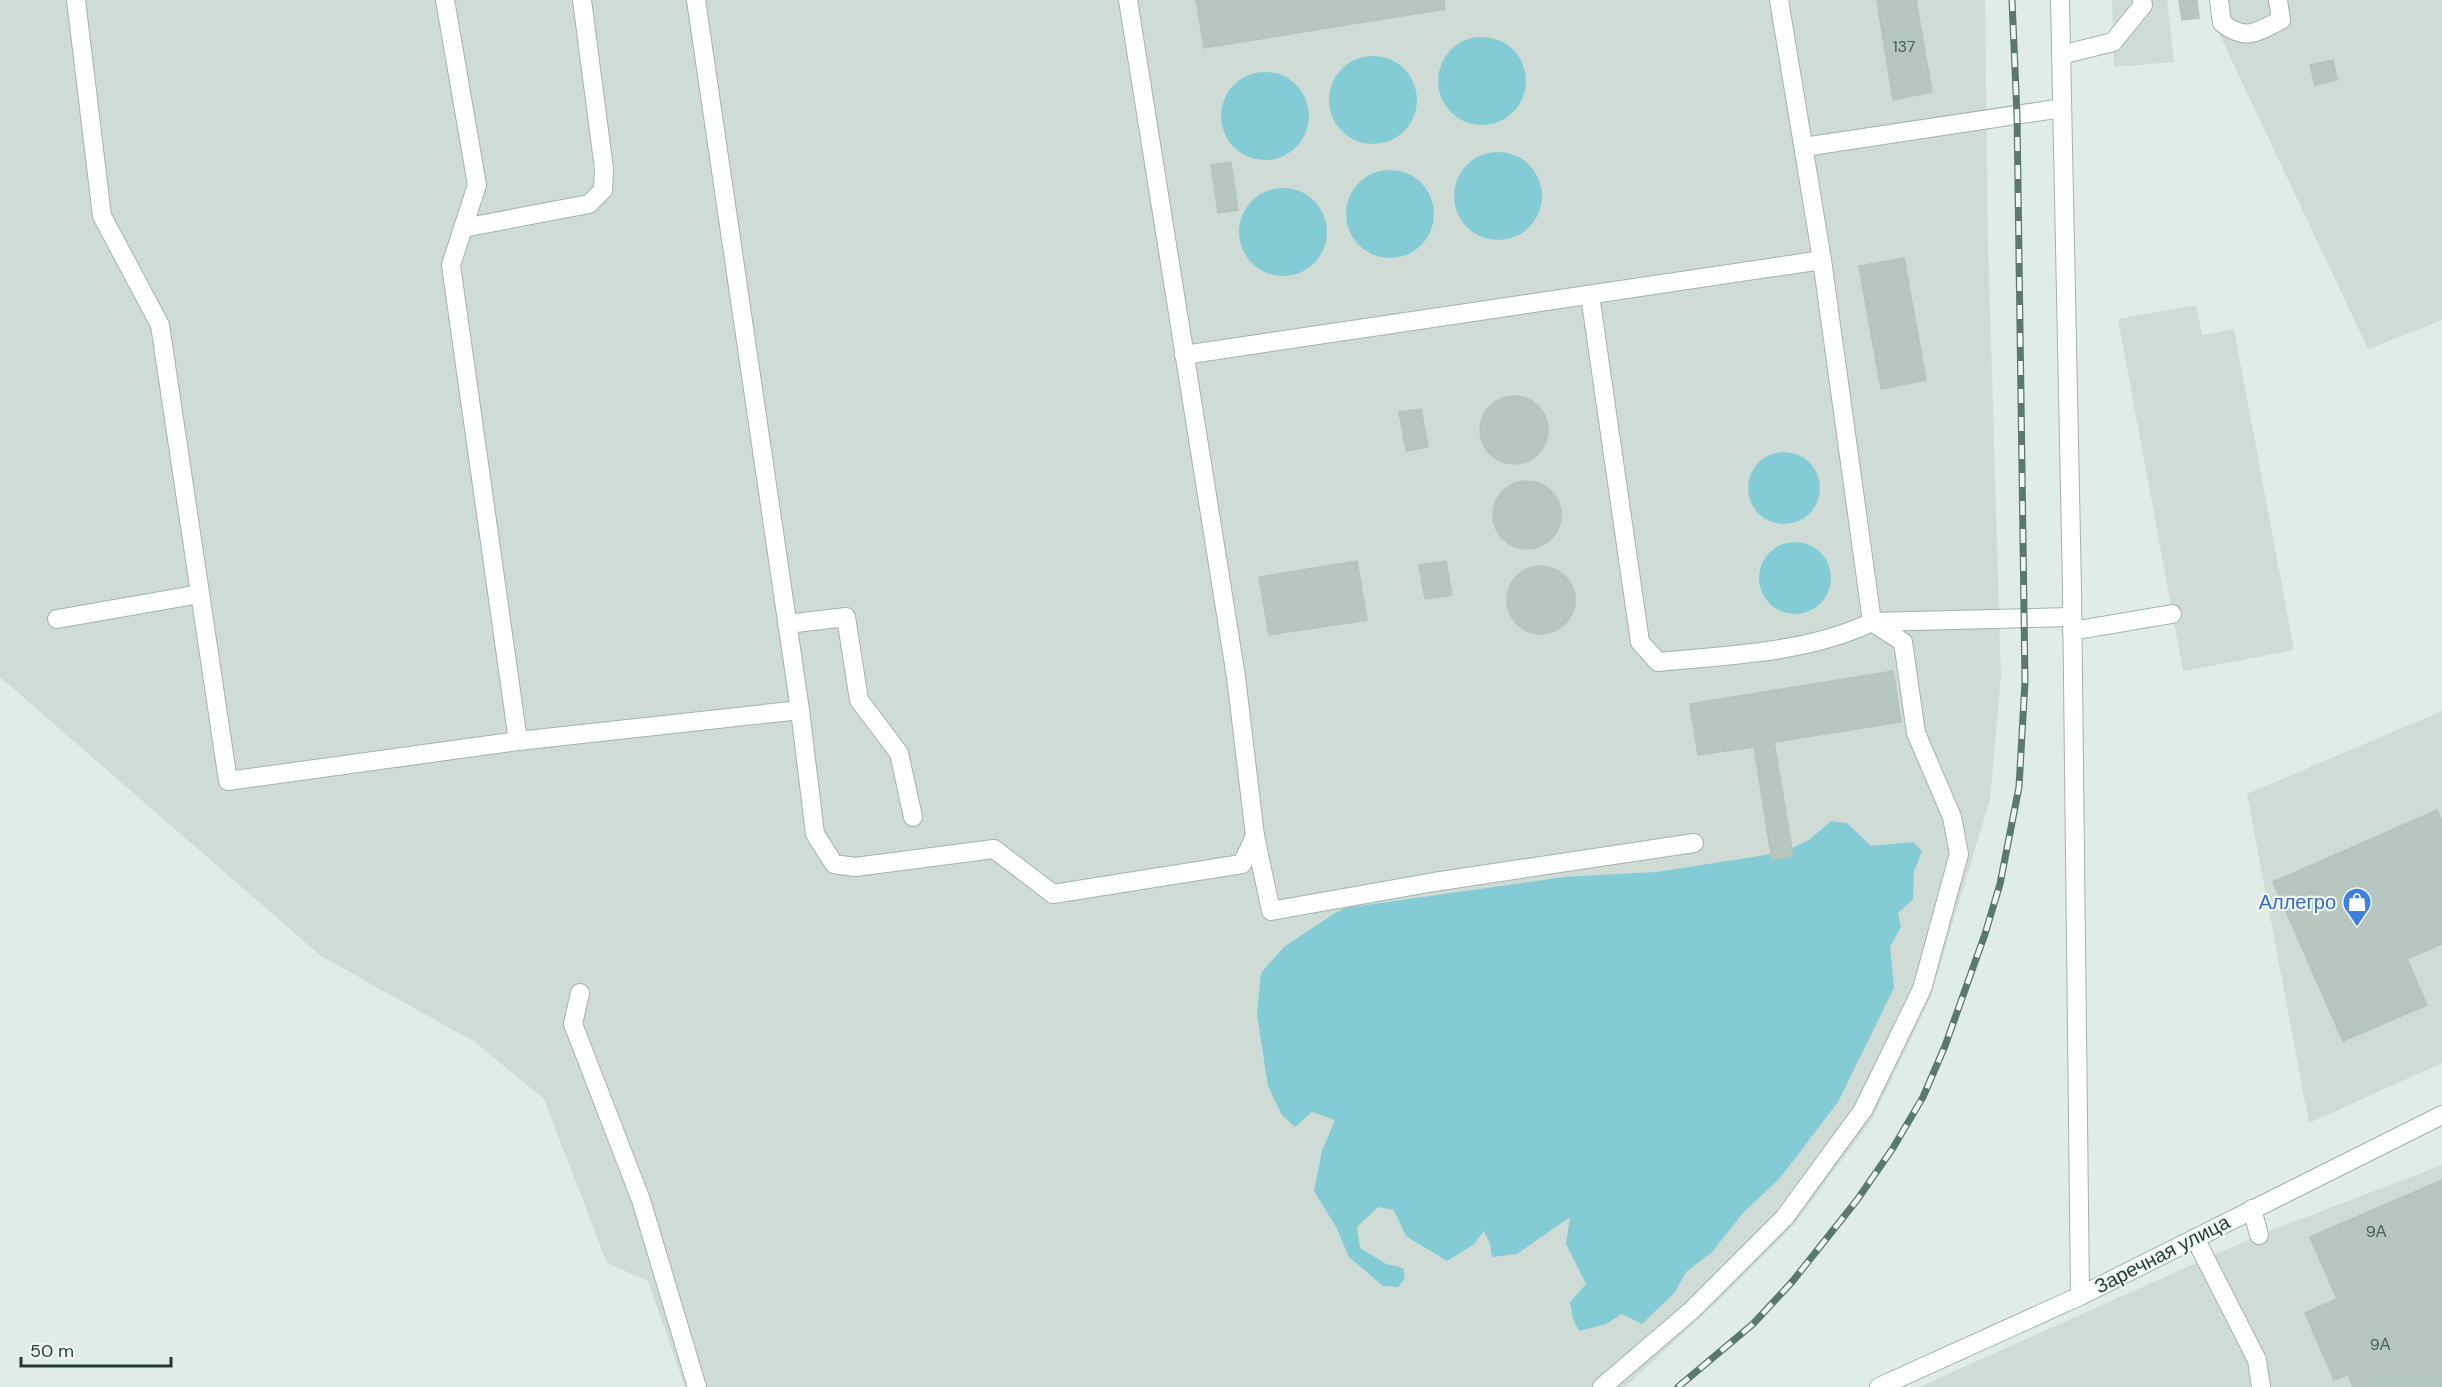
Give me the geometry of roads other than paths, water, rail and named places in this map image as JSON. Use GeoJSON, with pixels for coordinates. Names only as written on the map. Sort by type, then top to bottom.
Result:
{"type":"FeatureCollection","features":[{"type":"Feature","properties":{"kind":"street"},"geometry":{"type":"LineString","coordinates":[[76,0],[102,216],[160,325],[228,781],[518,741],[800,710]]}},
{"type":"Feature","properties":{"kind":"street"},"geometry":{"type":"LineString","coordinates":[[445,0],[477,185],[451,265],[518,741]]}},
{"type":"Feature","properties":{"kind":"street"},"geometry":{"type":"LineString","coordinates":[[463,228],[589,204],[603,190],[604,169],[582,0]]}},
{"type":"Feature","properties":{"kind":"street"},"geometry":{"type":"LineString","coordinates":[[696,0],[800,710],[815,834],[834,864],[855,867],[994,849],[1053,894],[1242,864],[1255,836]]}},
{"type":"Feature","properties":{"kind":"street"},"geometry":{"type":"LineString","coordinates":[[1128,0],[1236,677],[1255,836],[1271,911],[1434,882],[1694,843]]}},
{"type":"Feature","properties":{"kind":"street"},"geometry":{"type":"LineString","coordinates":[[1602,1387],[1692,1310],[1785,1217],[1863,1110],[1922,989],[1959,854],[1952,817],[1916,733],[1903,642],[1872,622],[1822,261],[1779,0]]}},
{"type":"Feature","properties":{"kind":"street"},"geometry":{"type":"LineString","coordinates":[[2060,0],[2072,624],[2080,1296]]}},
{"type":"Feature","properties":{"kind":"street"},"geometry":{"type":"LineString","coordinates":[[2061,55],[2113,42],[2143,5],[2142,0]]}},
{"type":"Feature","properties":{"kind":"street"},"geometry":{"type":"LineString","coordinates":[[2219,0],[2222,23],[2235,33],[2255,33],[2280,20],[2278,0]]}},
{"type":"Feature","properties":{"kind":"street"},"geometry":{"type":"LineString","coordinates":[[1804,147],[2062,108]]}},
{"type":"Feature","properties":{"kind":"street"},"geometry":{"type":"LineString","coordinates":[[1184,355],[1822,261]]}},
{"type":"Feature","properties":{"kind":"street"},"geometry":{"type":"LineString","coordinates":[[1590,295],[1640,642],[1658,662],[1750,652],[1843,636],[1872,622],[2072,624],[2172,614]]}},
{"type":"Feature","properties":{"kind":"street"},"geometry":{"type":"LineString","coordinates":[[57,619],[200,594]]}},
{"type":"Feature","properties":{"kind":"street"},"geometry":{"type":"LineString","coordinates":[[787,624],[846,617],[859,700],[899,753],[913,817]]}},
{"type":"Feature","properties":{"kind":"street"},"geometry":{"type":"LineString","coordinates":[[580,993],[573,1024],[641,1200],[697,1387]]}},
{"type":"Feature","properties":{"kind":"street","name":"Заречная улица"},"geometry":{"type":"LineString","coordinates":[[1879,1387],[2080,1296],[2442,1115]]}},
{"type":"Feature","properties":{"kind":"street"},"geometry":{"type":"LineString","coordinates":[[2252,1209],[2259,1235]]}},
{"type":"Feature","properties":{"kind":"street"},"geometry":{"type":"LineString","coordinates":[[2195,1238],[2257,1360],[2261,1387]]}},
{"type":"Feature","properties":{"kind":"water"},"geometry":{"type":"Polygon","coordinates":[[[1473,37],[1491,37],[1507,44],[1519,56],[1526,72],[1526,90],[1519,106],[1507,118],[1491,125],[1473,125],[1457,118],[1445,106],[1438,90],[1438,72],[1445,56],[1457,44],[1473,37]]]}},
{"type":"Feature","properties":{"kind":"water"},"geometry":{"type":"Polygon","coordinates":[[[1364,56],[1382,56],[1398,63],[1410,75],[1417,91],[1417,109],[1410,125],[1398,137],[1382,144],[1364,144],[1348,137],[1336,125],[1329,109],[1329,91],[1336,75],[1348,63],[1364,56]]]}},
{"type":"Feature","properties":{"kind":"water"},"geometry":{"type":"Polygon","coordinates":[[[1256,72],[1274,72],[1290,79],[1302,91],[1309,107],[1309,125],[1302,141],[1290,153],[1274,160],[1256,160],[1240,153],[1228,141],[1221,125],[1221,107],[1228,91],[1240,79],[1256,72]]]}},
{"type":"Feature","properties":{"kind":"water"},"geometry":{"type":"Polygon","coordinates":[[[1489,152],[1507,152],[1523,159],[1535,171],[1542,187],[1542,205],[1535,221],[1523,233],[1507,240],[1489,240],[1473,233],[1461,221],[1454,205],[1454,187],[1461,171],[1473,159],[1489,152]]]}},
{"type":"Feature","properties":{"kind":"water"},"geometry":{"type":"Polygon","coordinates":[[[1381,170],[1399,170],[1415,177],[1427,189],[1434,205],[1434,223],[1427,239],[1415,251],[1399,258],[1381,258],[1365,251],[1353,239],[1346,223],[1346,205],[1353,189],[1365,177],[1381,170]]]}},
{"type":"Feature","properties":{"kind":"water"},"geometry":{"type":"Polygon","coordinates":[[[1274,188],[1292,188],[1308,195],[1320,207],[1327,223],[1327,241],[1320,257],[1308,269],[1292,276],[1274,276],[1258,269],[1246,257],[1239,241],[1239,223],[1246,207],[1258,195],[1274,188]]]}},
{"type":"Feature","properties":{"kind":"water"},"geometry":{"type":"Polygon","coordinates":[[[1784,452],[1804,458],[1814,468],[1820,488],[1814,508],[1804,518],[1784,524],[1764,518],[1754,508],[1748,488],[1754,468],[1764,458],[1784,452]]]}},
{"type":"Feature","properties":{"kind":"water"},"geometry":{"type":"Polygon","coordinates":[[[1795,542],[1815,548],[1825,558],[1831,578],[1825,598],[1815,608],[1795,614],[1775,608],[1765,598],[1759,578],[1765,558],[1775,548],[1795,542]]]}},
{"type":"Feature","properties":{"kind":"water"},"geometry":{"type":"Polygon","coordinates":[[[1831,821],[1847,823],[1871,846],[1913,842],[1922,851],[1914,871],[1913,899],[1898,913],[1901,927],[1890,947],[1894,988],[1838,1102],[1780,1178],[1743,1213],[1712,1252],[1686,1272],[1675,1292],[1642,1324],[1622,1314],[1606,1324],[1579,1331],[1573,1319],[1570,1302],[1586,1284],[1566,1244],[1570,1217],[1517,1254],[1492,1257],[1490,1244],[1484,1231],[1474,1244],[1447,1261],[1406,1236],[1394,1210],[1378,1207],[1357,1227],[1360,1248],[1386,1264],[1403,1268],[1405,1278],[1398,1287],[1383,1286],[1349,1257],[1336,1227],[1314,1191],[1322,1151],[1335,1120],[1312,1112],[1295,1127],[1282,1115],[1268,1086],[1257,1014],[1261,973],[1284,947],[1345,908],[1564,877],[1657,872],[1784,852],[1809,840],[1831,821]]]}},
{"type":"Feature","properties":{"kind":"railway"},"geometry":{"type":"LineString","coordinates":[[1678,1387],[1753,1324],[1792,1282],[1857,1200],[1893,1148],[1923,1097],[1945,1046],[1985,934],[2000,884],[2019,787],[2025,682],[2017,115],[2012,0]]}},
{"type":"Feature","properties":{"kind":"place","name":"Аллегро"},"geometry":{"type":"Point","coordinates":[2357,928]}}]}
